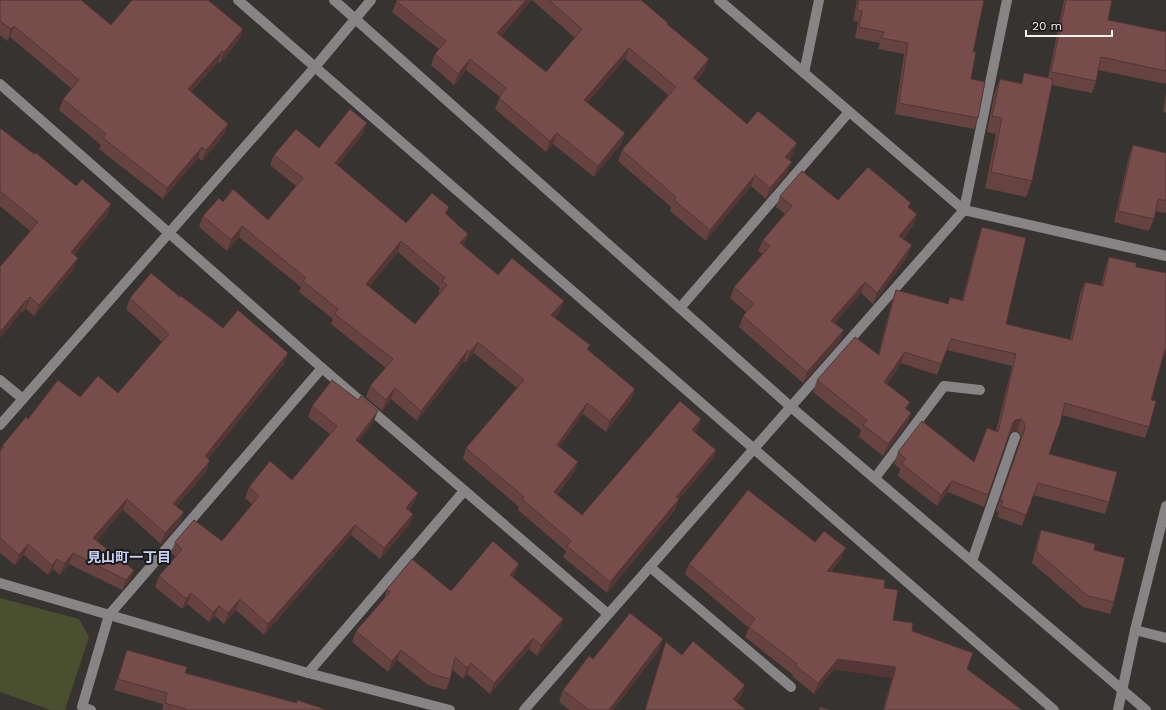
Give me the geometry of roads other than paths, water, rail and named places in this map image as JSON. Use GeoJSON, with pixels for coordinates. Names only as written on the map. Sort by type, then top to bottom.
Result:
{"type":"FeatureCollection","features":[{"type":"Feature","properties":{"kind":"street"},"geometry":{"type":"LineString","coordinates":[[238,0],[755,448],[1054,710]]}},
{"type":"Feature","properties":{"kind":"street"},"geometry":{"type":"LineString","coordinates":[[334,0],[791,407],[1146,710]]}},
{"type":"Feature","properties":{"kind":"street"},"geometry":{"type":"LineString","coordinates":[[0,425],[170,233],[370,0]]}},
{"type":"Feature","properties":{"kind":"street"},"geometry":{"type":"LineString","coordinates":[[719,0],[964,210],[1166,256]]}},
{"type":"Feature","properties":{"kind":"street"},"geometry":{"type":"LineString","coordinates":[[804,73],[819,0]]}},
{"type":"Feature","properties":{"kind":"street"},"geometry":{"type":"LineString","coordinates":[[524,710],[964,210],[1007,0]]}},
{"type":"Feature","properties":{"kind":"street"},"geometry":{"type":"LineString","coordinates":[[0,84],[322,368],[608,614]]}},
{"type":"Feature","properties":{"kind":"street"},"geometry":{"type":"LineString","coordinates":[[680,308],[849,112]]}},
{"type":"Feature","properties":{"kind":"street"},"geometry":{"type":"LineString","coordinates":[[91,710],[82,707],[109,616],[322,368]]}},
{"type":"Feature","properties":{"kind":"street"},"geometry":{"type":"LineString","coordinates":[[0,380],[23,399]]}},
{"type":"Feature","properties":{"kind":"street"},"geometry":{"type":"LineString","coordinates":[[874,478],[944,386],[980,390]]}},
{"type":"Feature","properties":{"kind":"street"},"geometry":{"type":"LineString","coordinates":[[972,561],[1015,437]]}},
{"type":"Feature","properties":{"kind":"street"},"geometry":{"type":"LineString","coordinates":[[308,673],[464,491]]}},
{"type":"Feature","properties":{"kind":"street"},"geometry":{"type":"LineString","coordinates":[[1118,710],[1121,689],[1135,630],[1166,508]]}},
{"type":"Feature","properties":{"kind":"street"},"geometry":{"type":"LineString","coordinates":[[650,567],[791,687]]}},
{"type":"Feature","properties":{"kind":"street"},"geometry":{"type":"LineString","coordinates":[[0,583],[308,673],[450,710]]}},
{"type":"Feature","properties":{"kind":"street"},"geometry":{"type":"LineString","coordinates":[[1135,630],[1166,638]]}},
{"type":"Feature","properties":{"kind":"district","name":"見山町一丁目"},"geometry":{"type":"Point","coordinates":[129,557]}}]}
